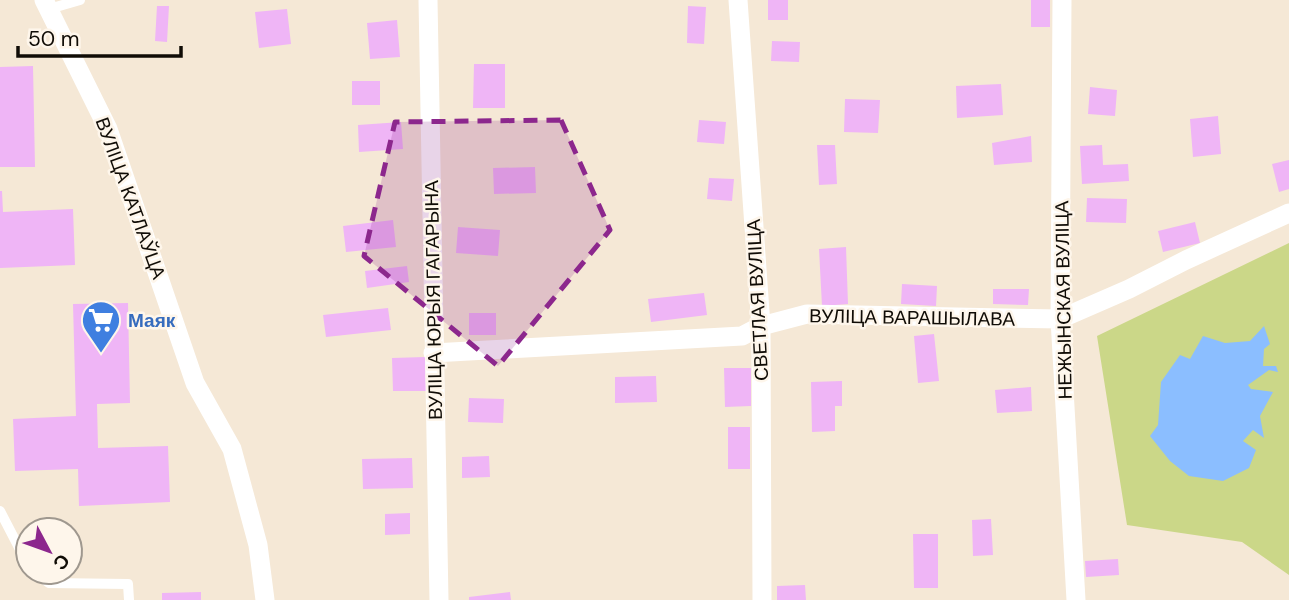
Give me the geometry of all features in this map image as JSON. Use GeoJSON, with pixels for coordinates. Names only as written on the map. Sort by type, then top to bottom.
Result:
{"type":"FeatureCollection","features":[{"type":"Feature","properties":{"kind":"street","name":"ВУЛІЦА ЮРЫЯ ГАГАРЫНА"},"geometry":{"type":"LineString","coordinates":[[428,0],[439,600]]}},
{"type":"Feature","properties":{"kind":"street","name":"СВЕТЛАЯ ВУЛІЦА"},"geometry":{"type":"LineString","coordinates":[[738,0],[761,326],[762,600]]}},
{"type":"Feature","properties":{"kind":"street","name":"НЕЖЫНСКАЯ ВУЛІЦА"},"geometry":{"type":"LineString","coordinates":[[1062,0],[1060,319],[1076,600]]}},
{"type":"Feature","properties":{"kind":"street","name":"ВУЛІЦА КАТЛАЎЦА"},"geometry":{"type":"LineString","coordinates":[[46,5],[108,129],[195,383],[232,449],[258,545],[265,600]]}},
{"type":"Feature","properties":{"kind":"street","name":"ВУЛІЦА ВАРАШЫЛАВА"},"geometry":{"type":"LineString","coordinates":[[433,353],[742,336],[761,326],[807,314],[1060,319],[1289,214]]}},
{"type":"Feature","properties":{"kind":"lane"},"geometry":{"type":"LineString","coordinates":[[46,5],[79,0]]}},
{"type":"Feature","properties":{"kind":"lane"},"geometry":{"type":"LineString","coordinates":[[0,512],[14,538]]}},
{"type":"Feature","properties":{"kind":"lane"},"geometry":{"type":"LineString","coordinates":[[84,583],[128,584],[129,600]]}},
{"type":"Feature","properties":{"kind":"highlighted area"},"geometry":{"type":"Polygon","coordinates":[[[561,120],[610,230],[498,366],[364,256],[395,122],[561,120]]]}},
{"type":"Feature","properties":{"kind":"green space"},"geometry":{"type":"Polygon","coordinates":[[[1289,243],[1289,575],[1242,542],[1127,525],[1097,336],[1289,243]]]}},
{"type":"Feature","properties":{"kind":"water"},"geometry":{"type":"Polygon","coordinates":[[[1264,326],[1270,344],[1264,349],[1263,366],[1276,366],[1278,372],[1269,370],[1248,385],[1251,389],[1273,392],[1260,416],[1264,438],[1253,430],[1243,441],[1256,450],[1249,468],[1223,481],[1189,476],[1170,461],[1150,436],[1158,425],[1161,382],[1180,355],[1190,359],[1203,336],[1225,343],[1250,341],[1264,326]]]}},
{"type":"Feature","properties":{"kind":"building"},"geometry":{"type":"Polygon","coordinates":[[[768,0],[788,0],[788,20],[768,20],[768,0]]]}},
{"type":"Feature","properties":{"kind":"building"},"geometry":{"type":"Polygon","coordinates":[[[1031,0],[1050,0],[1050,27],[1031,27],[1031,0]]]}},
{"type":"Feature","properties":{"kind":"building"},"geometry":{"type":"Polygon","coordinates":[[[157,6],[169,6],[167,42],[155,41],[157,6]]]}},
{"type":"Feature","properties":{"kind":"building"},"geometry":{"type":"Polygon","coordinates":[[[688,6],[706,7],[704,44],[687,43],[688,6]]]}},
{"type":"Feature","properties":{"kind":"building"},"geometry":{"type":"Polygon","coordinates":[[[287,9],[291,44],[259,48],[255,12],[287,9]]]}},
{"type":"Feature","properties":{"kind":"building"},"geometry":{"type":"Polygon","coordinates":[[[397,20],[400,57],[370,59],[367,23],[397,20]]]}},
{"type":"Feature","properties":{"kind":"building"},"geometry":{"type":"Polygon","coordinates":[[[772,41],[800,42],[799,62],[771,61],[772,41]]]}},
{"type":"Feature","properties":{"kind":"building"},"geometry":{"type":"Polygon","coordinates":[[[474,64],[505,64],[505,108],[473,108],[474,64]]]}},
{"type":"Feature","properties":{"kind":"building"},"geometry":{"type":"Polygon","coordinates":[[[33,66],[35,167],[0,167],[0,67],[33,66]]]}},
{"type":"Feature","properties":{"kind":"building"},"geometry":{"type":"Polygon","coordinates":[[[352,81],[380,81],[380,105],[352,105],[352,81]]]}},
{"type":"Feature","properties":{"kind":"building"},"geometry":{"type":"Polygon","coordinates":[[[1001,84],[1003,115],[957,118],[956,86],[1001,84]]]}},
{"type":"Feature","properties":{"kind":"building"},"geometry":{"type":"Polygon","coordinates":[[[1090,87],[1117,90],[1115,116],[1088,114],[1090,87]]]}},
{"type":"Feature","properties":{"kind":"building"},"geometry":{"type":"Polygon","coordinates":[[[845,99],[880,100],[878,133],[844,132],[845,99]]]}},
{"type":"Feature","properties":{"kind":"building"},"geometry":{"type":"Polygon","coordinates":[[[1218,116],[1221,154],[1193,157],[1190,119],[1218,116]]]}},
{"type":"Feature","properties":{"kind":"building"},"geometry":{"type":"Polygon","coordinates":[[[699,120],[726,122],[724,144],[697,142],[699,120]]]}},
{"type":"Feature","properties":{"kind":"building"},"geometry":{"type":"Polygon","coordinates":[[[401,122],[403,149],[359,152],[358,125],[401,122]]]}},
{"type":"Feature","properties":{"kind":"building"},"geometry":{"type":"Polygon","coordinates":[[[1031,136],[1032,162],[994,165],[992,143],[1031,136]]]}},
{"type":"Feature","properties":{"kind":"building"},"geometry":{"type":"Polygon","coordinates":[[[817,145],[835,145],[837,184],[819,185],[817,145]]]}},
{"type":"Feature","properties":{"kind":"building"},"geometry":{"type":"Polygon","coordinates":[[[1102,145],[1103,165],[1128,164],[1129,181],[1082,184],[1080,146],[1102,145]]]}},
{"type":"Feature","properties":{"kind":"building"},"geometry":{"type":"Polygon","coordinates":[[[1289,160],[1289,189],[1279,192],[1272,164],[1289,160]]]}},
{"type":"Feature","properties":{"kind":"building"},"geometry":{"type":"Polygon","coordinates":[[[535,167],[536,193],[494,194],[493,168],[535,167]]]}},
{"type":"Feature","properties":{"kind":"building"},"geometry":{"type":"Polygon","coordinates":[[[709,178],[734,179],[732,201],[707,199],[709,178]]]}},
{"type":"Feature","properties":{"kind":"building"},"geometry":{"type":"Polygon","coordinates":[[[0,191],[3,212],[73,209],[75,265],[0,268],[0,191]]]}},
{"type":"Feature","properties":{"kind":"building"},"geometry":{"type":"Polygon","coordinates":[[[1087,198],[1127,199],[1126,223],[1086,222],[1087,198]]]}},
{"type":"Feature","properties":{"kind":"building"},"geometry":{"type":"Polygon","coordinates":[[[393,220],[396,247],[346,252],[343,226],[393,220]]]}},
{"type":"Feature","properties":{"kind":"building"},"geometry":{"type":"Polygon","coordinates":[[[1195,222],[1200,243],[1163,252],[1158,231],[1195,222]]]}},
{"type":"Feature","properties":{"kind":"building"},"geometry":{"type":"Polygon","coordinates":[[[458,227],[500,230],[498,256],[456,253],[458,227]]]}},
{"type":"Feature","properties":{"kind":"building"},"geometry":{"type":"Polygon","coordinates":[[[846,247],[848,304],[822,306],[819,249],[846,247]]]}},
{"type":"Feature","properties":{"kind":"building"},"geometry":{"type":"Polygon","coordinates":[[[407,266],[409,282],[367,288],[365,271],[407,266]]]}},
{"type":"Feature","properties":{"kind":"building"},"geometry":{"type":"Polygon","coordinates":[[[902,284],[937,286],[936,306],[901,304],[902,284]]]}},
{"type":"Feature","properties":{"kind":"building"},"geometry":{"type":"Polygon","coordinates":[[[993,289],[1029,289],[1028,305],[993,304],[993,289]]]}},
{"type":"Feature","properties":{"kind":"building"},"geometry":{"type":"Polygon","coordinates":[[[704,293],[707,315],[651,322],[648,299],[704,293]]]}},
{"type":"Feature","properties":{"kind":"building"},"geometry":{"type":"Polygon","coordinates":[[[128,303],[130,403],[97,404],[98,448],[168,446],[170,502],[79,506],[78,469],[15,471],[13,419],[76,416],[73,304],[128,303]]]}},
{"type":"Feature","properties":{"kind":"building"},"geometry":{"type":"Polygon","coordinates":[[[388,308],[391,330],[326,337],[323,315],[388,308]]]}},
{"type":"Feature","properties":{"kind":"building"},"geometry":{"type":"Polygon","coordinates":[[[469,313],[496,313],[496,335],[469,335],[469,313]]]}},
{"type":"Feature","properties":{"kind":"building"},"geometry":{"type":"Polygon","coordinates":[[[934,334],[939,381],[918,383],[914,336],[934,334]]]}},
{"type":"Feature","properties":{"kind":"building"},"geometry":{"type":"Polygon","coordinates":[[[425,357],[426,391],[393,391],[392,358],[425,357]]]}},
{"type":"Feature","properties":{"kind":"building"},"geometry":{"type":"Polygon","coordinates":[[[724,368],[751,368],[751,406],[725,407],[724,368]]]}},
{"type":"Feature","properties":{"kind":"building"},"geometry":{"type":"Polygon","coordinates":[[[656,376],[657,402],[615,403],[615,377],[656,376]]]}},
{"type":"Feature","properties":{"kind":"building"},"geometry":{"type":"Polygon","coordinates":[[[842,381],[842,406],[835,406],[835,431],[812,432],[811,382],[842,381]]]}},
{"type":"Feature","properties":{"kind":"building"},"geometry":{"type":"Polygon","coordinates":[[[1031,387],[1032,411],[997,413],[995,390],[1031,387]]]}},
{"type":"Feature","properties":{"kind":"building"},"geometry":{"type":"Polygon","coordinates":[[[469,398],[504,399],[503,423],[468,422],[469,398]]]}},
{"type":"Feature","properties":{"kind":"building"},"geometry":{"type":"Polygon","coordinates":[[[728,427],[750,427],[750,469],[728,469],[728,427]]]}},
{"type":"Feature","properties":{"kind":"building"},"geometry":{"type":"Polygon","coordinates":[[[489,456],[490,477],[462,478],[462,457],[489,456]]]}},
{"type":"Feature","properties":{"kind":"building"},"geometry":{"type":"Polygon","coordinates":[[[412,458],[413,488],[363,489],[362,459],[412,458]]]}},
{"type":"Feature","properties":{"kind":"building"},"geometry":{"type":"Polygon","coordinates":[[[410,513],[410,534],[385,535],[385,514],[410,513]]]}},
{"type":"Feature","properties":{"kind":"building"},"geometry":{"type":"Polygon","coordinates":[[[991,519],[993,555],[973,556],[972,520],[991,519]]]}},
{"type":"Feature","properties":{"kind":"building"},"geometry":{"type":"Polygon","coordinates":[[[913,534],[938,534],[938,588],[914,588],[913,534]]]}},
{"type":"Feature","properties":{"kind":"building"},"geometry":{"type":"Polygon","coordinates":[[[1118,559],[1119,575],[1086,577],[1085,561],[1118,559]]]}},
{"type":"Feature","properties":{"kind":"building"},"geometry":{"type":"Polygon","coordinates":[[[805,585],[806,600],[777,600],[777,586],[805,585]]]}},
{"type":"Feature","properties":{"kind":"building"},"geometry":{"type":"Polygon","coordinates":[[[201,592],[201,600],[162,600],[162,593],[201,592]]]}},
{"type":"Feature","properties":{"kind":"building"},"geometry":{"type":"Polygon","coordinates":[[[510,592],[511,600],[469,600],[469,597],[510,592]]]}},
{"type":"Feature","properties":{"kind":"place","name":"Маяк"},"geometry":{"type":"Point","coordinates":[101,354]}}]}
